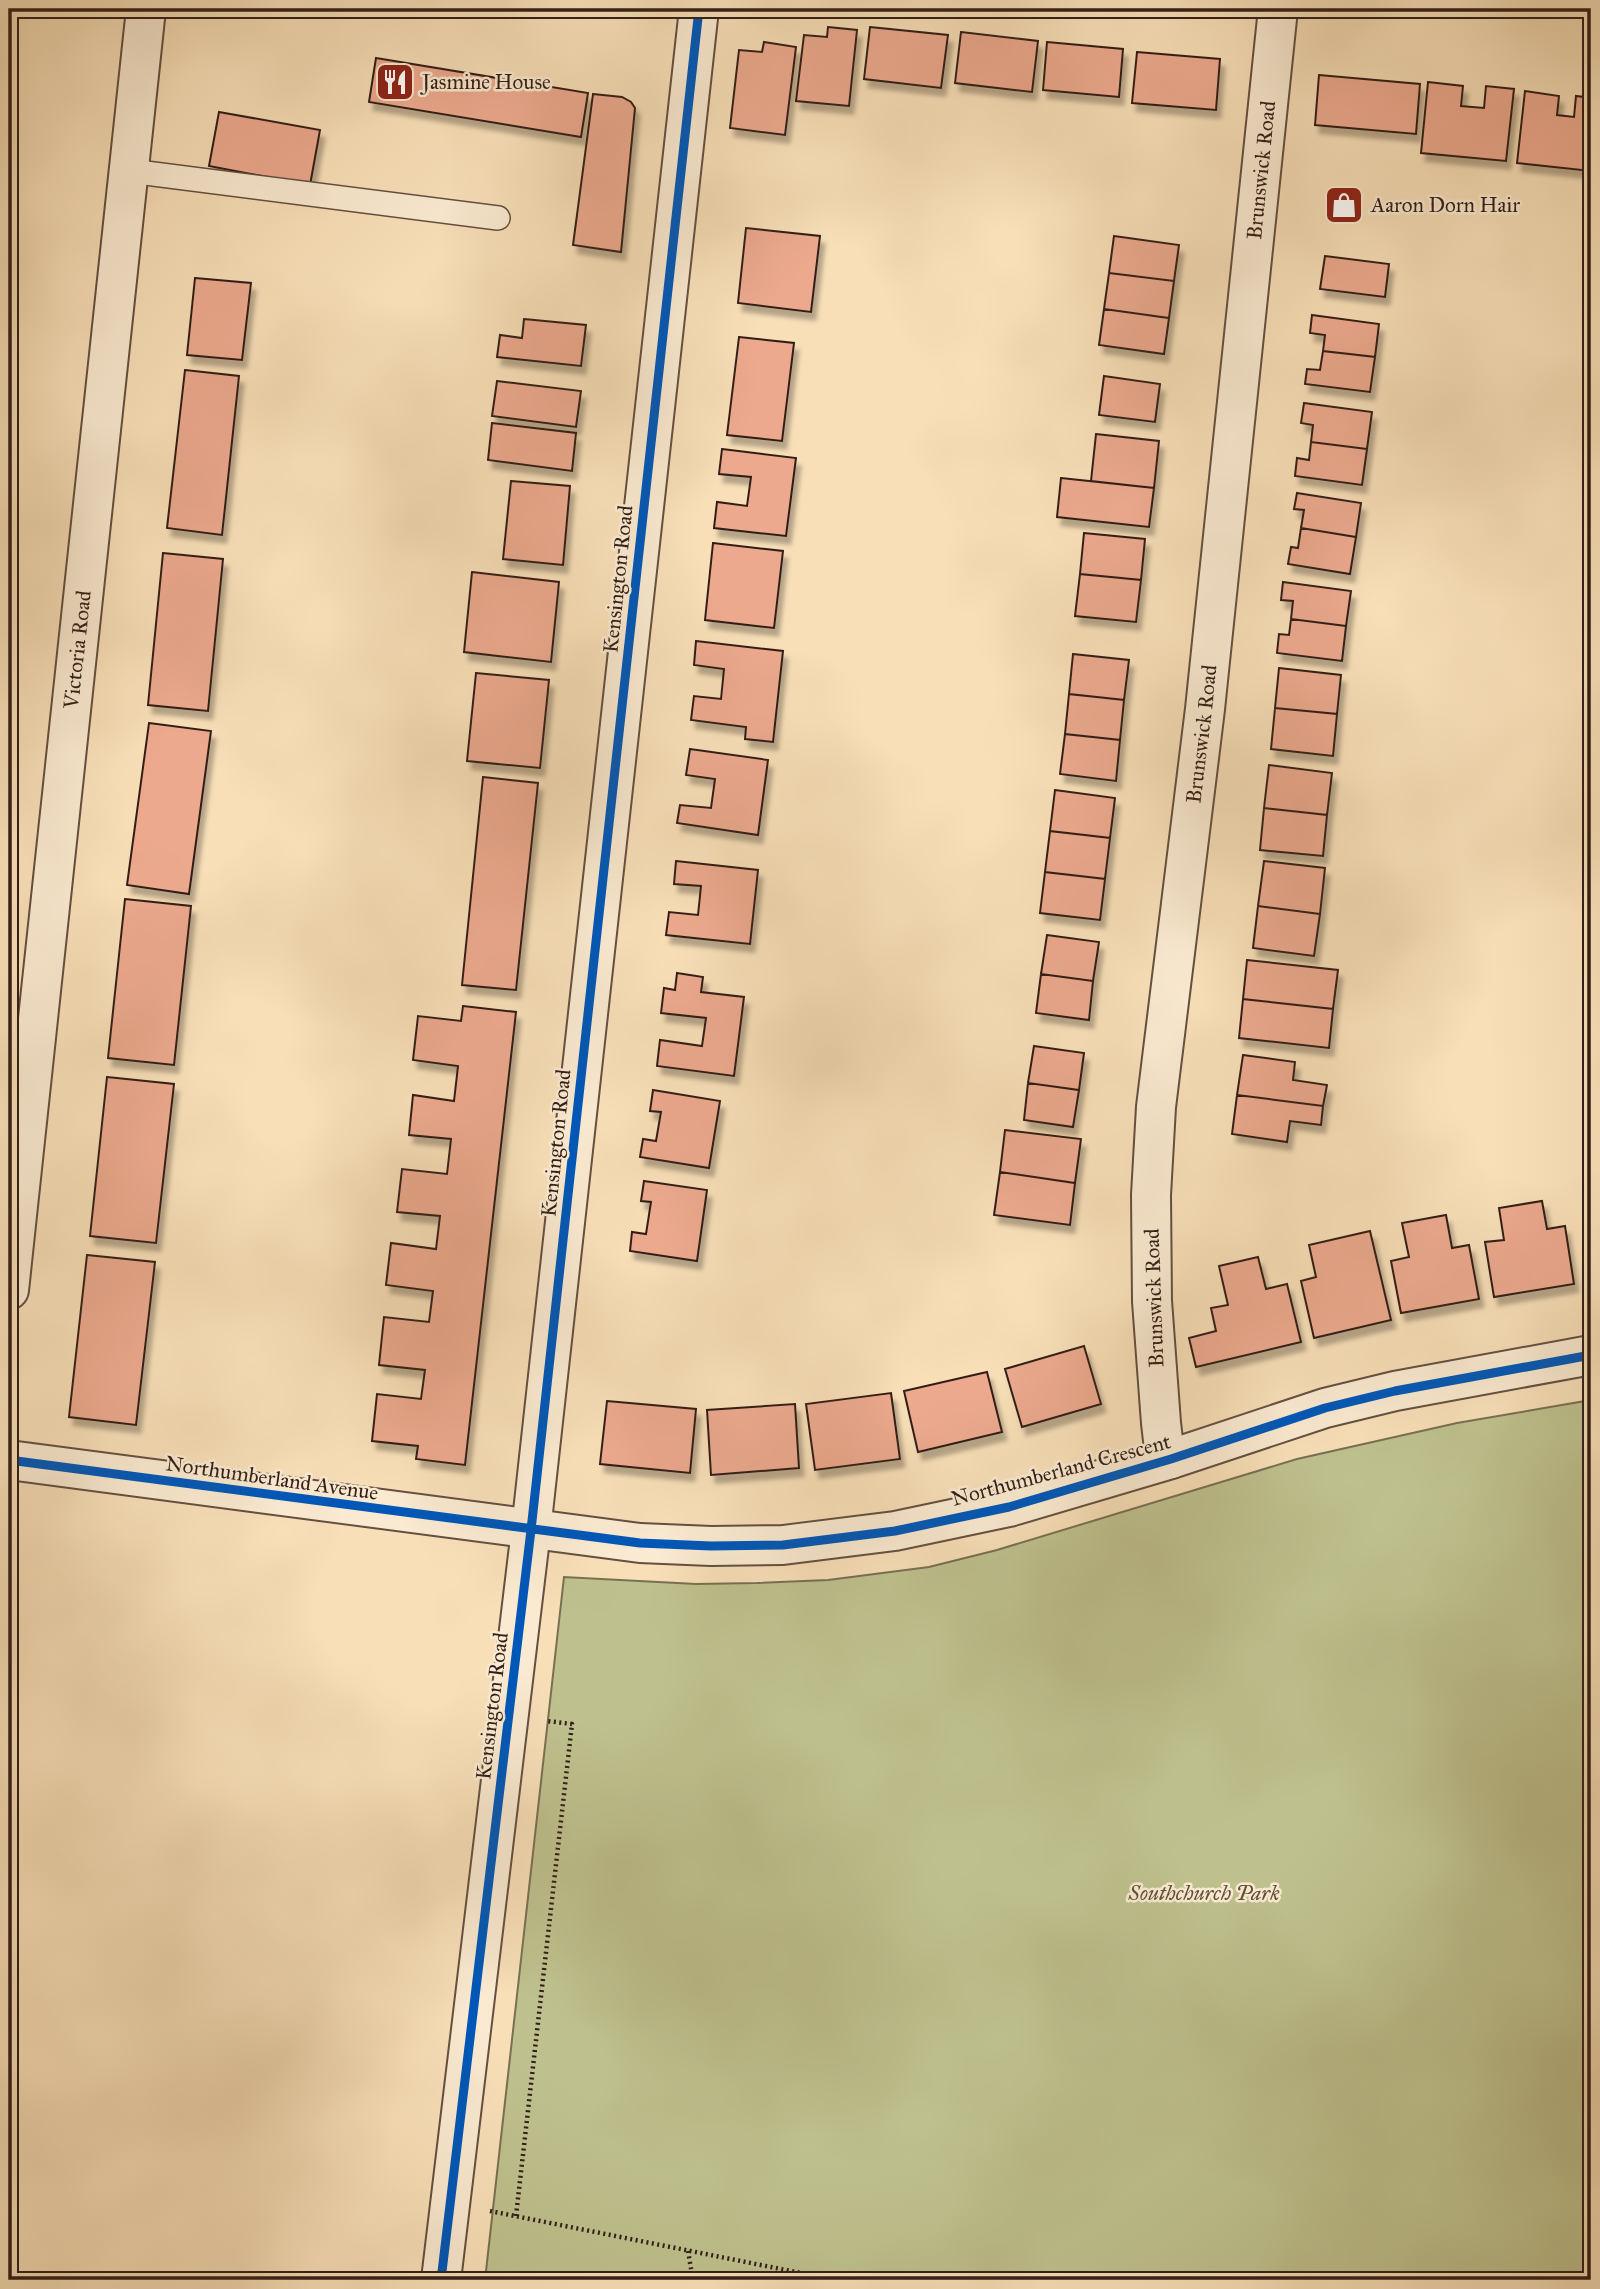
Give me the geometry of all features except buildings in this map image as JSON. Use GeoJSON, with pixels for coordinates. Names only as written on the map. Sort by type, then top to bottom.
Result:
{"type":"FeatureCollection","features":[{"type":"Feature","properties":{"kind":"street","name":"Victoria Road"},"geometry":{"type":"LineString","coordinates":[[9,1290],[24,983],[130,171],[146,9]]}},
{"type":"Feature","properties":{"kind":"street","name":"Kensington Road"},"geometry":{"type":"LineString","coordinates":[[441,2280],[531,1530],[699,9]]}},
{"type":"Feature","properties":{"kind":"street","name":"Brunswick Road"},"geometry":{"type":"LineString","coordinates":[[1171,1459],[1163,1440],[1152,1301],[1151,1195],[1156,1107],[1205,709],[1278,9]]}},
{"type":"Feature","properties":{"kind":"street","name":"Northumberland Crescent"},"geometry":{"type":"LineString","coordinates":[[531,1530],[640,1543],[710,1546],[783,1545],[895,1531],[1009,1507],[1348,1402],[1591,1355]]}},
{"type":"Feature","properties":{"kind":"street","name":"Northumberland Avenue"},"geometry":{"type":"LineString","coordinates":[[9,1460],[531,1530]]}},
{"type":"Feature","properties":{"kind":"lane"},"geometry":{"type":"LineString","coordinates":[[130,171],[498,218]]}},
{"type":"Feature","properties":{"kind":"path"},"geometry":{"type":"LineString","coordinates":[[508,1716],[572,1724],[516,2216]]}},
{"type":"Feature","properties":{"kind":"path"},"geometry":{"type":"LineString","coordinates":[[451,2203],[836,2280]]}},
{"type":"Feature","properties":{"kind":"path"},"geometry":{"type":"LineString","coordinates":[[688,2250],[693,2280]]}},
{"type":"Feature","properties":{"kind":"green space","name":"Southchurch Park"},"geometry":{"type":"Polygon","coordinates":[[[1591,1400],[1591,2280],[485,2280],[564,1577],[696,1584],[757,1583],[828,1580],[929,1567],[997,1550],[1297,1459],[1457,1423],[1591,1400]]]}},
{"type":"Feature","properties":{"kind":"cycle path"},"geometry":{"type":"LineString","coordinates":[[441,2280],[531,1530],[699,9]]}},
{"type":"Feature","properties":{"kind":"cycle path"},"geometry":{"type":"LineString","coordinates":[[9,1460],[640,1543],[783,1545],[895,1531],[1009,1507],[1171,1459],[1325,1408],[1395,1391],[1591,1355]]}},
{"type":"Feature","properties":{"kind":"place","name":"Jasmine House"},"geometry":{"type":"Point","coordinates":[395,82]}},
{"type":"Feature","properties":{"kind":"place","name":"Aaron Dorn Hair"},"geometry":{"type":"Point","coordinates":[1344,205]}}]}
